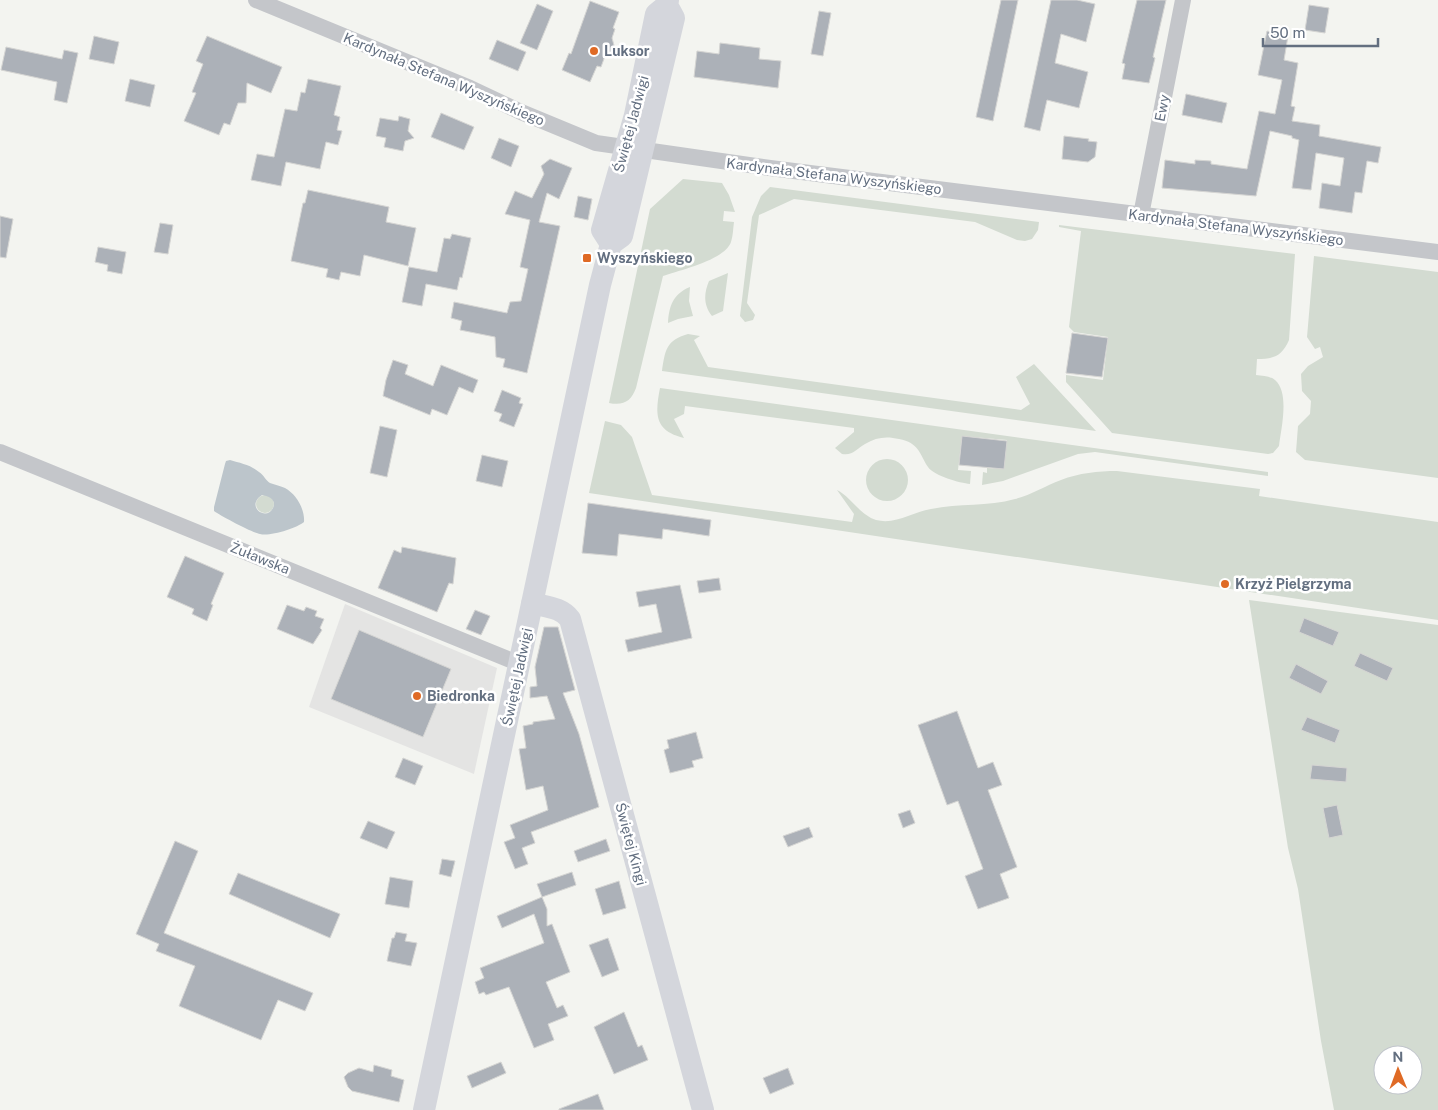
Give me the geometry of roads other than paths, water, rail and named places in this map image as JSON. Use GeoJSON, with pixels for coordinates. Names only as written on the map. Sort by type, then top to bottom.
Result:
{"type":"FeatureCollection","features":[{"type":"Feature","properties":{"kind":"main road","name":"Świętej Jadwigi"},"geometry":{"type":"LineString","coordinates":[[424,1110],[598,294],[611,244],[622,236],[634,150],[674,18],[667,2]]}},
{"type":"Feature","properties":{"kind":"main road","name":"Świętej Kingi"},"geometry":{"type":"LineString","coordinates":[[532,604],[563,612],[570,619],[703,1110]]}},
{"type":"Feature","properties":{"kind":"street","name":"Kardynała Stefana Wyszyńskiego"},"geometry":{"type":"LineString","coordinates":[[256,0],[470,88],[521,112],[596,143],[634,150],[1438,252]]}},
{"type":"Feature","properties":{"kind":"street","name":"Ewy"},"geometry":{"type":"LineString","coordinates":[[1141,215],[1183,0]]}},
{"type":"Feature","properties":{"kind":"street","name":"Żuławska"},"geometry":{"type":"LineString","coordinates":[[0,452],[520,664]]}},
{"type":"Feature","properties":{"kind":"place","name":"Luksor"},"geometry":{"type":"Point","coordinates":[594,51]}},
{"type":"Feature","properties":{"kind":"place","name":"Wyszyńskiego"},"geometry":{"type":"Point","coordinates":[587,258]}},
{"type":"Feature","properties":{"kind":"place","name":"Krzyż Pielgrzyma"},"geometry":{"type":"Point","coordinates":[1225,584]}},
{"type":"Feature","properties":{"kind":"place","name":"Biedronka"},"geometry":{"type":"Point","coordinates":[417,696]}}]}
